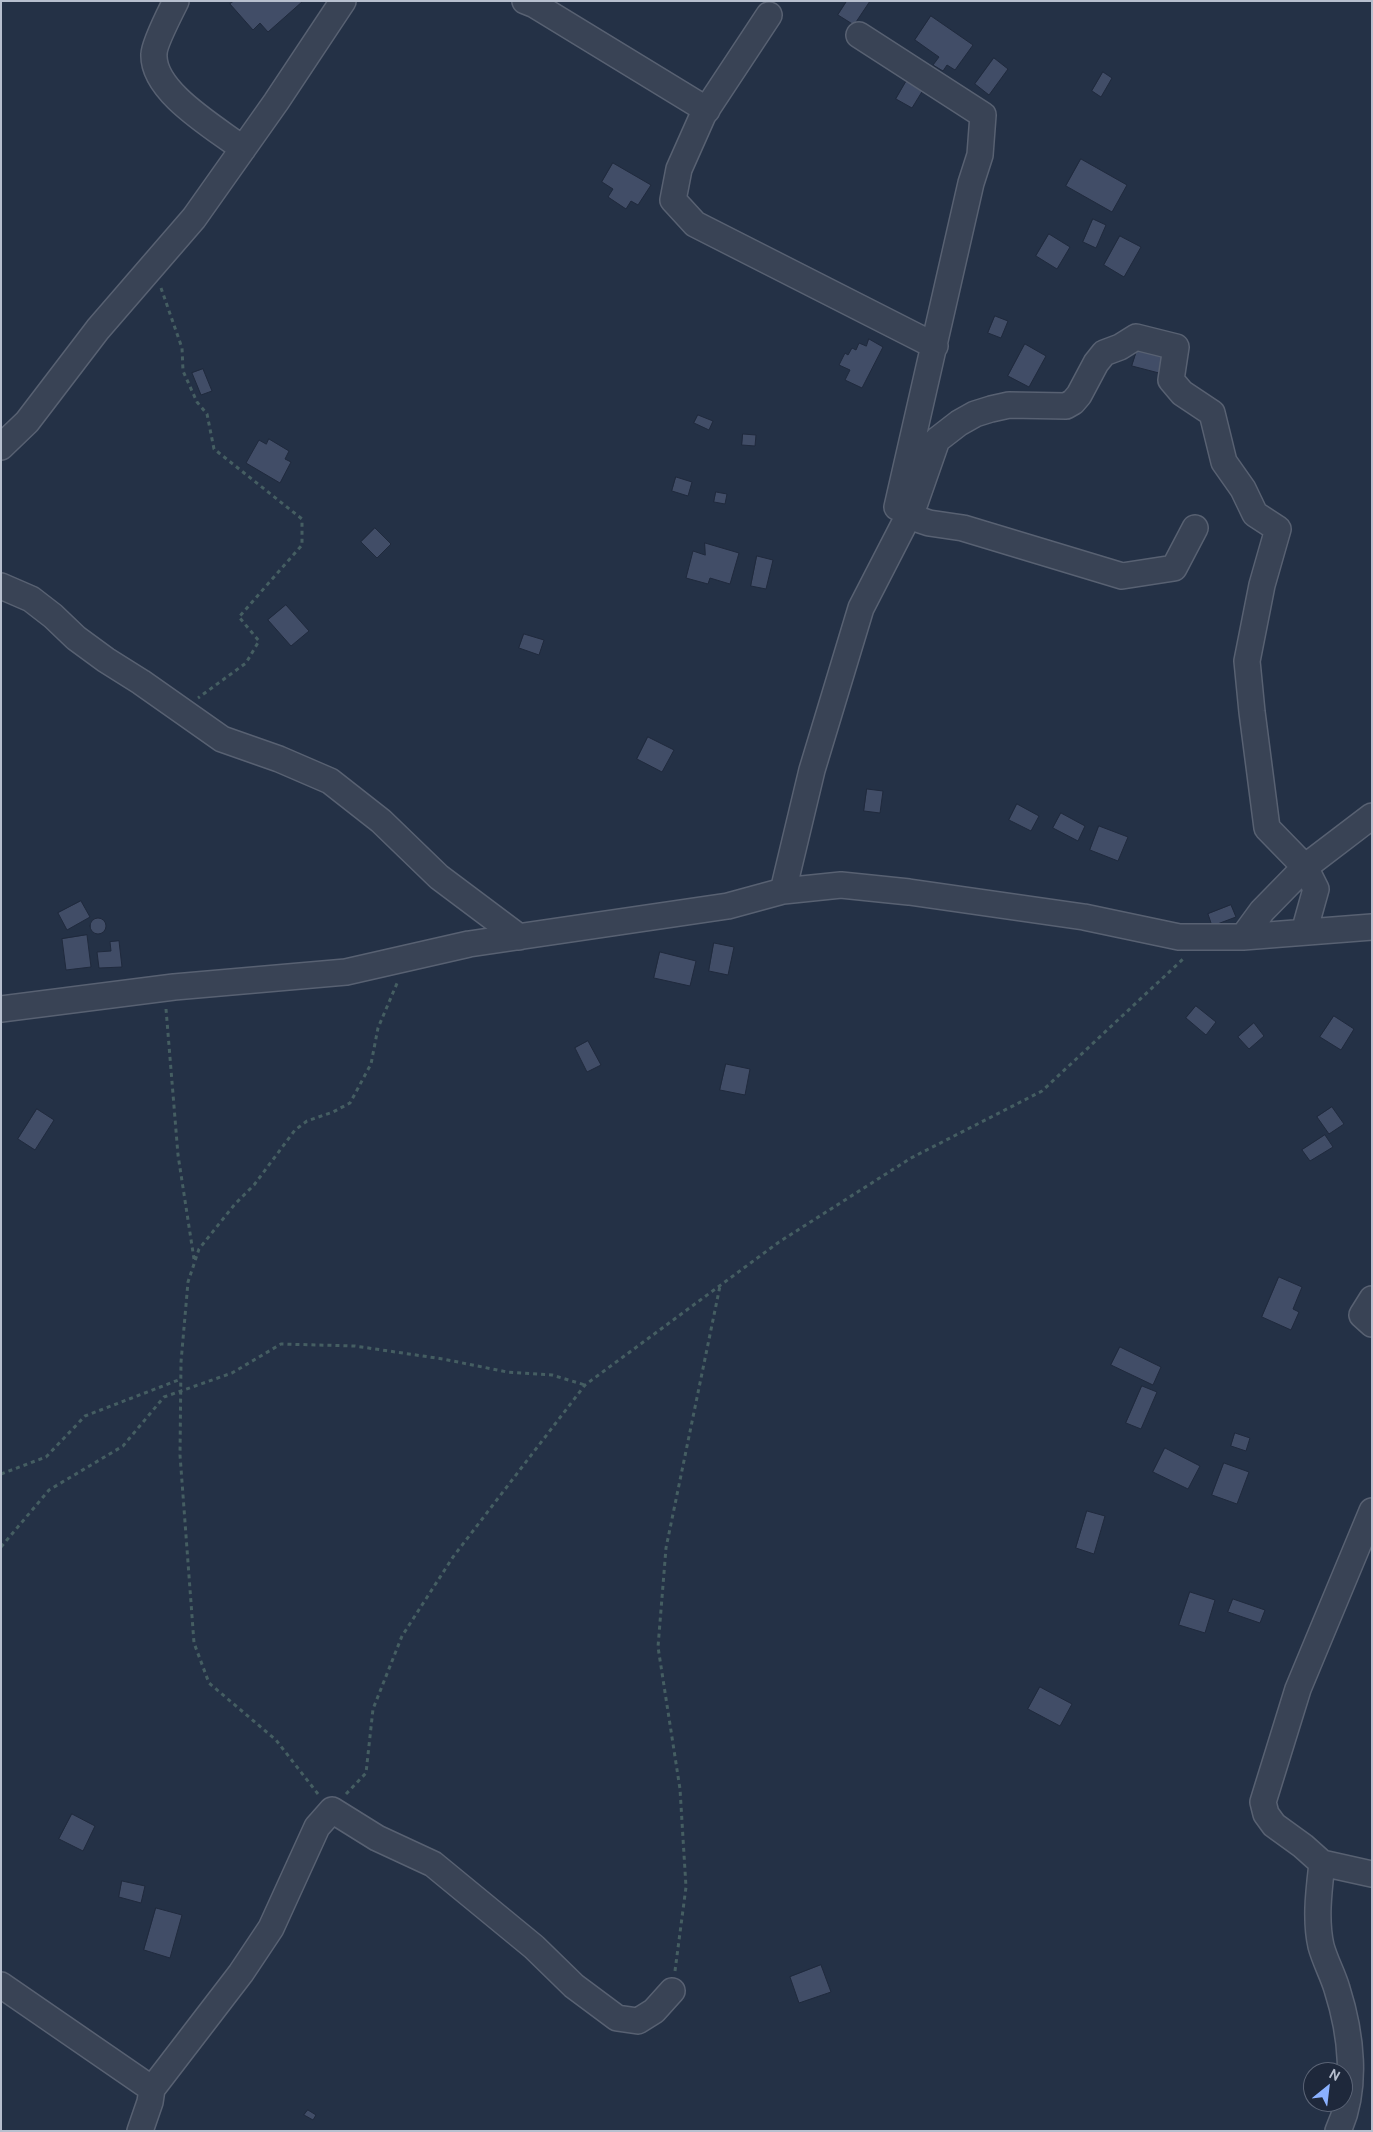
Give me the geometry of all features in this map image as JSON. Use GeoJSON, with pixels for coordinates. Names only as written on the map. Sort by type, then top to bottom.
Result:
{"type":"FeatureCollection","features":[{"type":"Feature","properties":{"kind":"street"},"geometry":{"type":"LineString","coordinates":[[176,1],[154,53],[156,70],[175,97],[243,149]]}},
{"type":"Feature","properties":{"kind":"street"},"geometry":{"type":"LineString","coordinates":[[1,447],[26,422],[98,329],[194,218],[343,1]]}},
{"type":"Feature","properties":{"kind":"street"},"geometry":{"type":"LineString","coordinates":[[525,1],[707,110]]}},
{"type":"Feature","properties":{"kind":"street"},"geometry":{"type":"LineString","coordinates":[[768,15],[707,110],[679,169],[673,200],[695,224],[935,346]]}},
{"type":"Feature","properties":{"kind":"street"},"geometry":{"type":"LineString","coordinates":[[859,35],[983,115],[980,155],[971,183],[905,478],[892,527],[895,541]]}},
{"type":"Feature","properties":{"kind":"street"},"geometry":{"type":"LineString","coordinates":[[783,891],[812,770],[861,608],[908,516],[937,440],[959,423],[975,414],[1008,405],[1066,406],[1073,402],[1096,363],[1104,354],[1136,337],[1176,347],[1171,380],[1182,393],[1212,413],[1224,462],[1244,489],[1255,514],[1278,529],[1262,585],[1247,660],[1266,828],[1305,867],[1316,889],[1304,932]]}},
{"type":"Feature","properties":{"kind":"street"},"geometry":{"type":"LineString","coordinates":[[908,516],[929,523],[963,528],[1122,576],[1174,568],[1195,528]]}},
{"type":"Feature","properties":{"kind":"street"},"geometry":{"type":"LineString","coordinates":[[1,586],[31,599],[53,616],[76,638],[180,712],[222,739],[279,759],[330,781],[381,821],[439,878],[519,937]]}},
{"type":"Feature","properties":{"kind":"street"},"geometry":{"type":"LineString","coordinates":[[1243,937],[1262,911],[1305,867],[1372,816]]}},
{"type":"Feature","properties":{"kind":"street"},"geometry":{"type":"LineString","coordinates":[[1,1009],[165,988],[346,972],[469,944],[728,906],[783,891],[841,886],[909,892],[1084,918],[1179,937],[1243,937],[1372,927]]}},
{"type":"Feature","properties":{"kind":"street"},"geometry":{"type":"LineString","coordinates":[[1372,1299],[1362,1315],[1372,1324]]}},
{"type":"Feature","properties":{"kind":"street"},"geometry":{"type":"LineString","coordinates":[[1372,1511],[1298,1689],[1263,1802],[1266,1814],[1274,1825],[1304,1846],[1322,1863],[1372,1874]]}},
{"type":"Feature","properties":{"kind":"street"},"geometry":{"type":"LineString","coordinates":[[140,2131],[150,2102],[152,2089],[242,1973],[271,1928],[317,1827],[332,1810],[377,1838],[433,1864],[534,1947],[574,1986],[618,2018],[638,2020],[654,2011],[672,1991]]}},
{"type":"Feature","properties":{"kind":"street"},"geometry":{"type":"LineString","coordinates":[[1322,1863],[1318,1929],[1321,1947],[1338,1990],[1347,2028],[1351,2083],[1344,2118],[1338,2131]]}},
{"type":"Feature","properties":{"kind":"street"},"geometry":{"type":"LineString","coordinates":[[1,1986],[152,2089]]}},
{"type":"Feature","properties":{"kind":"path"},"geometry":{"type":"LineString","coordinates":[[153,266],[182,348],[183,371],[197,402],[207,414],[214,449],[302,519],[302,544],[238,617],[259,641],[246,663],[180,712]]}},
{"type":"Feature","properties":{"kind":"path"},"geometry":{"type":"LineString","coordinates":[[409,958],[381,1020],[371,1064],[350,1103],[307,1121],[296,1130],[254,1185],[198,1249],[188,1282],[181,1379],[180,1455],[194,1643],[209,1683],[276,1740],[306,1780],[332,1810],[366,1773],[372,1709],[402,1636],[453,1557],[585,1385],[779,1242],[911,1158],[1042,1091],[1206,937]]}},
{"type":"Feature","properties":{"kind":"path"},"geometry":{"type":"LineString","coordinates":[[165,988],[178,1155],[194,1259]]}},
{"type":"Feature","properties":{"kind":"path"},"geometry":{"type":"LineString","coordinates":[[672,1991],[686,1887],[680,1789],[658,1646],[666,1548],[720,1285]]}},
{"type":"Feature","properties":{"kind":"path"},"geometry":{"type":"LineString","coordinates":[[1,1547],[49,1490],[123,1446],[164,1397],[232,1373],[281,1344],[355,1346],[443,1359],[507,1372],[552,1375],[585,1385]]}},
{"type":"Feature","properties":{"kind":"path"},"geometry":{"type":"LineString","coordinates":[[1,1474],[46,1457],[85,1416],[181,1379]]}},
{"type":"Feature","properties":{"kind":"building"},"geometry":{"type":"Polygon","coordinates":[[[234,1],[303,1],[268,32],[260,23],[253,30],[230,4],[234,1]]]}},
{"type":"Feature","properties":{"kind":"building"},"geometry":{"type":"Polygon","coordinates":[[[847,1],[870,1],[854,25],[838,15],[847,1]]]}},
{"type":"Feature","properties":{"kind":"building"},"geometry":{"type":"Polygon","coordinates":[[[931,16],[973,45],[955,70],[947,65],[943,71],[933,65],[939,57],[915,40],[931,16]]]}},
{"type":"Feature","properties":{"kind":"building"},"geometry":{"type":"Polygon","coordinates":[[[994,58],[1008,69],[989,95],[975,84],[994,58]]]}},
{"type":"Feature","properties":{"kind":"building"},"geometry":{"type":"Polygon","coordinates":[[[1103,72],[1112,78],[1101,97],[1092,91],[1103,72]]]}},
{"type":"Feature","properties":{"kind":"building"},"geometry":{"type":"Polygon","coordinates":[[[907,80],[923,90],[912,108],[896,99],[907,80]]]}},
{"type":"Feature","properties":{"kind":"building"},"geometry":{"type":"Polygon","coordinates":[[[1081,159],[1127,185],[1112,212],[1066,186],[1081,159]]]}},
{"type":"Feature","properties":{"kind":"building"},"geometry":{"type":"Polygon","coordinates":[[[613,163],[651,185],[638,205],[631,201],[626,209],[608,197],[613,189],[602,182],[613,163]]]}},
{"type":"Feature","properties":{"kind":"building"},"geometry":{"type":"Polygon","coordinates":[[[1093,219],[1106,225],[1096,248],[1083,242],[1093,219]]]}},
{"type":"Feature","properties":{"kind":"building"},"geometry":{"type":"Polygon","coordinates":[[[1049,234],[1070,247],[1057,269],[1036,256],[1049,234]]]}},
{"type":"Feature","properties":{"kind":"building"},"geometry":{"type":"Polygon","coordinates":[[[1120,236],[1141,247],[1124,277],[1104,265],[1120,236]]]}},
{"type":"Feature","properties":{"kind":"building"},"geometry":{"type":"Polygon","coordinates":[[[995,316],[1008,321],[1001,338],[988,333],[995,316]]]}},
{"type":"Feature","properties":{"kind":"building"},"geometry":{"type":"Polygon","coordinates":[[[869,339],[883,347],[862,388],[845,380],[850,370],[839,365],[845,353],[848,355],[852,348],[856,350],[859,343],[866,346],[869,339]]]}},
{"type":"Feature","properties":{"kind":"building"},"geometry":{"type":"Polygon","coordinates":[[[1025,344],[1046,356],[1029,387],[1008,376],[1025,344]]]}},
{"type":"Feature","properties":{"kind":"building"},"geometry":{"type":"Polygon","coordinates":[[[1139,344],[1165,352],[1159,373],[1132,366],[1139,344]]]}},
{"type":"Feature","properties":{"kind":"building"},"geometry":{"type":"Polygon","coordinates":[[[203,369],[212,391],[201,395],[192,373],[203,369]]]}},
{"type":"Feature","properties":{"kind":"building"},"geometry":{"type":"Polygon","coordinates":[[[698,415],[713,421],[709,430],[694,423],[698,415]]]}},
{"type":"Feature","properties":{"kind":"building"},"geometry":{"type":"Polygon","coordinates":[[[743,434],[756,435],[755,446],[742,445],[743,434]]]}},
{"type":"Feature","properties":{"kind":"building"},"geometry":{"type":"Polygon","coordinates":[[[269,439],[289,451],[285,459],[291,462],[280,483],[246,463],[259,440],[266,444],[269,439]]]}},
{"type":"Feature","properties":{"kind":"building"},"geometry":{"type":"Polygon","coordinates":[[[676,477],[692,482],[688,496],[672,491],[676,477]]]}},
{"type":"Feature","properties":{"kind":"building"},"geometry":{"type":"Polygon","coordinates":[[[716,492],[727,494],[725,504],[714,502],[716,492]]]}},
{"type":"Feature","properties":{"kind":"building"},"geometry":{"type":"Polygon","coordinates":[[[375,528],[391,544],[377,558],[361,542],[375,528]]]}},
{"type":"Feature","properties":{"kind":"building"},"geometry":{"type":"Polygon","coordinates":[[[705,543],[739,553],[730,584],[710,578],[708,584],[686,578],[693,551],[705,555],[705,543]]]}},
{"type":"Feature","properties":{"kind":"building"},"geometry":{"type":"Polygon","coordinates":[[[757,556],[773,560],[766,589],[751,586],[757,556]]]}},
{"type":"Feature","properties":{"kind":"building"},"geometry":{"type":"Polygon","coordinates":[[[286,605],[309,631],[291,646],[268,620],[286,605]]]}},
{"type":"Feature","properties":{"kind":"building"},"geometry":{"type":"Polygon","coordinates":[[[524,634],[544,640],[539,655],[519,648],[524,634]]]}},
{"type":"Feature","properties":{"kind":"building"},"geometry":{"type":"Polygon","coordinates":[[[648,737],[674,750],[662,772],[637,759],[648,737]]]}},
{"type":"Feature","properties":{"kind":"building"},"geometry":{"type":"Polygon","coordinates":[[[867,789],[883,791],[880,813],[864,811],[867,789]]]}},
{"type":"Feature","properties":{"kind":"building"},"geometry":{"type":"Polygon","coordinates":[[[1017,804],[1039,816],[1031,831],[1009,820],[1017,804]]]}},
{"type":"Feature","properties":{"kind":"building"},"geometry":{"type":"Polygon","coordinates":[[[1061,813],[1085,826],[1078,841],[1053,828],[1061,813]]]}},
{"type":"Feature","properties":{"kind":"building"},"geometry":{"type":"Polygon","coordinates":[[[1099,826],[1128,837],[1118,861],[1090,850],[1099,826]]]}},
{"type":"Feature","properties":{"kind":"building"},"geometry":{"type":"Polygon","coordinates":[[[81,901],[90,917],[67,930],[58,913],[81,901]]]}},
{"type":"Feature","properties":{"kind":"building"},"geometry":{"type":"Polygon","coordinates":[[[1231,905],[1236,917],[1212,926],[1208,914],[1231,905]]]}},
{"type":"Feature","properties":{"kind":"building"},"geometry":{"type":"Polygon","coordinates":[[[95,918],[101,918],[106,923],[104,932],[95,934],[90,929],[90,923],[95,918]]]}},
{"type":"Feature","properties":{"kind":"building"},"geometry":{"type":"Polygon","coordinates":[[[87,935],[91,967],[66,970],[62,939],[87,935]]]}},
{"type":"Feature","properties":{"kind":"building"},"geometry":{"type":"Polygon","coordinates":[[[119,941],[122,967],[99,968],[97,952],[111,951],[110,942],[119,941]]]}},
{"type":"Feature","properties":{"kind":"building"},"geometry":{"type":"Polygon","coordinates":[[[714,943],[734,947],[728,975],[709,971],[714,943]]]}},
{"type":"Feature","properties":{"kind":"building"},"geometry":{"type":"Polygon","coordinates":[[[660,952],[696,961],[690,986],[654,978],[660,952]]]}},
{"type":"Feature","properties":{"kind":"building"},"geometry":{"type":"Polygon","coordinates":[[[1196,1006],[1216,1022],[1206,1035],[1186,1018],[1196,1006]]]}},
{"type":"Feature","properties":{"kind":"building"},"geometry":{"type":"Polygon","coordinates":[[[1334,1016],[1354,1029],[1341,1050],[1320,1037],[1334,1016]]]}},
{"type":"Feature","properties":{"kind":"building"},"geometry":{"type":"Polygon","coordinates":[[[1254,1023],[1264,1036],[1249,1049],[1238,1037],[1254,1023]]]}},
{"type":"Feature","properties":{"kind":"building"},"geometry":{"type":"Polygon","coordinates":[[[588,1041],[601,1065],[587,1072],[575,1048],[588,1041]]]}},
{"type":"Feature","properties":{"kind":"building"},"geometry":{"type":"Polygon","coordinates":[[[726,1064],[750,1069],[745,1095],[720,1090],[726,1064]]]}},
{"type":"Feature","properties":{"kind":"building"},"geometry":{"type":"Polygon","coordinates":[[[1332,1107],[1344,1124],[1329,1134],[1317,1117],[1332,1107]]]}},
{"type":"Feature","properties":{"kind":"building"},"geometry":{"type":"Polygon","coordinates":[[[37,1109],[54,1120],[35,1150],[18,1139],[37,1109]]]}},
{"type":"Feature","properties":{"kind":"building"},"geometry":{"type":"Polygon","coordinates":[[[1325,1135],[1333,1147],[1310,1161],[1302,1150],[1325,1135]]]}},
{"type":"Feature","properties":{"kind":"building"},"geometry":{"type":"Polygon","coordinates":[[[1279,1277],[1302,1287],[1293,1309],[1299,1312],[1291,1330],[1262,1317],[1279,1277]]]}},
{"type":"Feature","properties":{"kind":"building"},"geometry":{"type":"Polygon","coordinates":[[[1120,1347],[1161,1367],[1153,1385],[1111,1365],[1120,1347]]]}},
{"type":"Feature","properties":{"kind":"building"},"geometry":{"type":"Polygon","coordinates":[[[1142,1386],[1157,1392],[1141,1429],[1126,1423],[1142,1386]]]}},
{"type":"Feature","properties":{"kind":"building"},"geometry":{"type":"Polygon","coordinates":[[[1235,1433],[1250,1438],[1246,1451],[1231,1446],[1235,1433]]]}},
{"type":"Feature","properties":{"kind":"building"},"geometry":{"type":"Polygon","coordinates":[[[1165,1448],[1200,1466],[1188,1489],[1153,1472],[1165,1448]]]}},
{"type":"Feature","properties":{"kind":"building"},"geometry":{"type":"Polygon","coordinates":[[[1224,1463],[1249,1472],[1237,1504],[1212,1495],[1224,1463]]]}},
{"type":"Feature","properties":{"kind":"building"},"geometry":{"type":"Polygon","coordinates":[[[1087,1511],[1105,1516],[1094,1554],[1076,1548],[1087,1511]]]}},
{"type":"Feature","properties":{"kind":"building"},"geometry":{"type":"Polygon","coordinates":[[[1190,1592],[1215,1600],[1205,1633],[1179,1625],[1190,1592]]]}},
{"type":"Feature","properties":{"kind":"building"},"geometry":{"type":"Polygon","coordinates":[[[1233,1599],[1265,1610],[1260,1623],[1228,1612],[1233,1599]]]}},
{"type":"Feature","properties":{"kind":"building"},"geometry":{"type":"Polygon","coordinates":[[[1040,1687],[1072,1704],[1060,1726],[1028,1709],[1040,1687]]]}},
{"type":"Feature","properties":{"kind":"building"},"geometry":{"type":"Polygon","coordinates":[[[72,1814],[95,1826],[83,1851],[59,1839],[72,1814]]]}},
{"type":"Feature","properties":{"kind":"building"},"geometry":{"type":"Polygon","coordinates":[[[122,1881],[145,1886],[141,1903],[119,1897],[122,1881]]]}},
{"type":"Feature","properties":{"kind":"building"},"geometry":{"type":"Polygon","coordinates":[[[156,1908],[182,1915],[170,1958],[144,1950],[156,1908]]]}},
{"type":"Feature","properties":{"kind":"building"},"geometry":{"type":"Polygon","coordinates":[[[821,1965],[831,1992],[799,2003],[790,1977],[821,1965]]]}},
{"type":"Feature","properties":{"kind":"building"},"geometry":{"type":"Polygon","coordinates":[[[308,2110],[316,2115],[313,2120],[304,2115],[308,2110]]]}}]}
